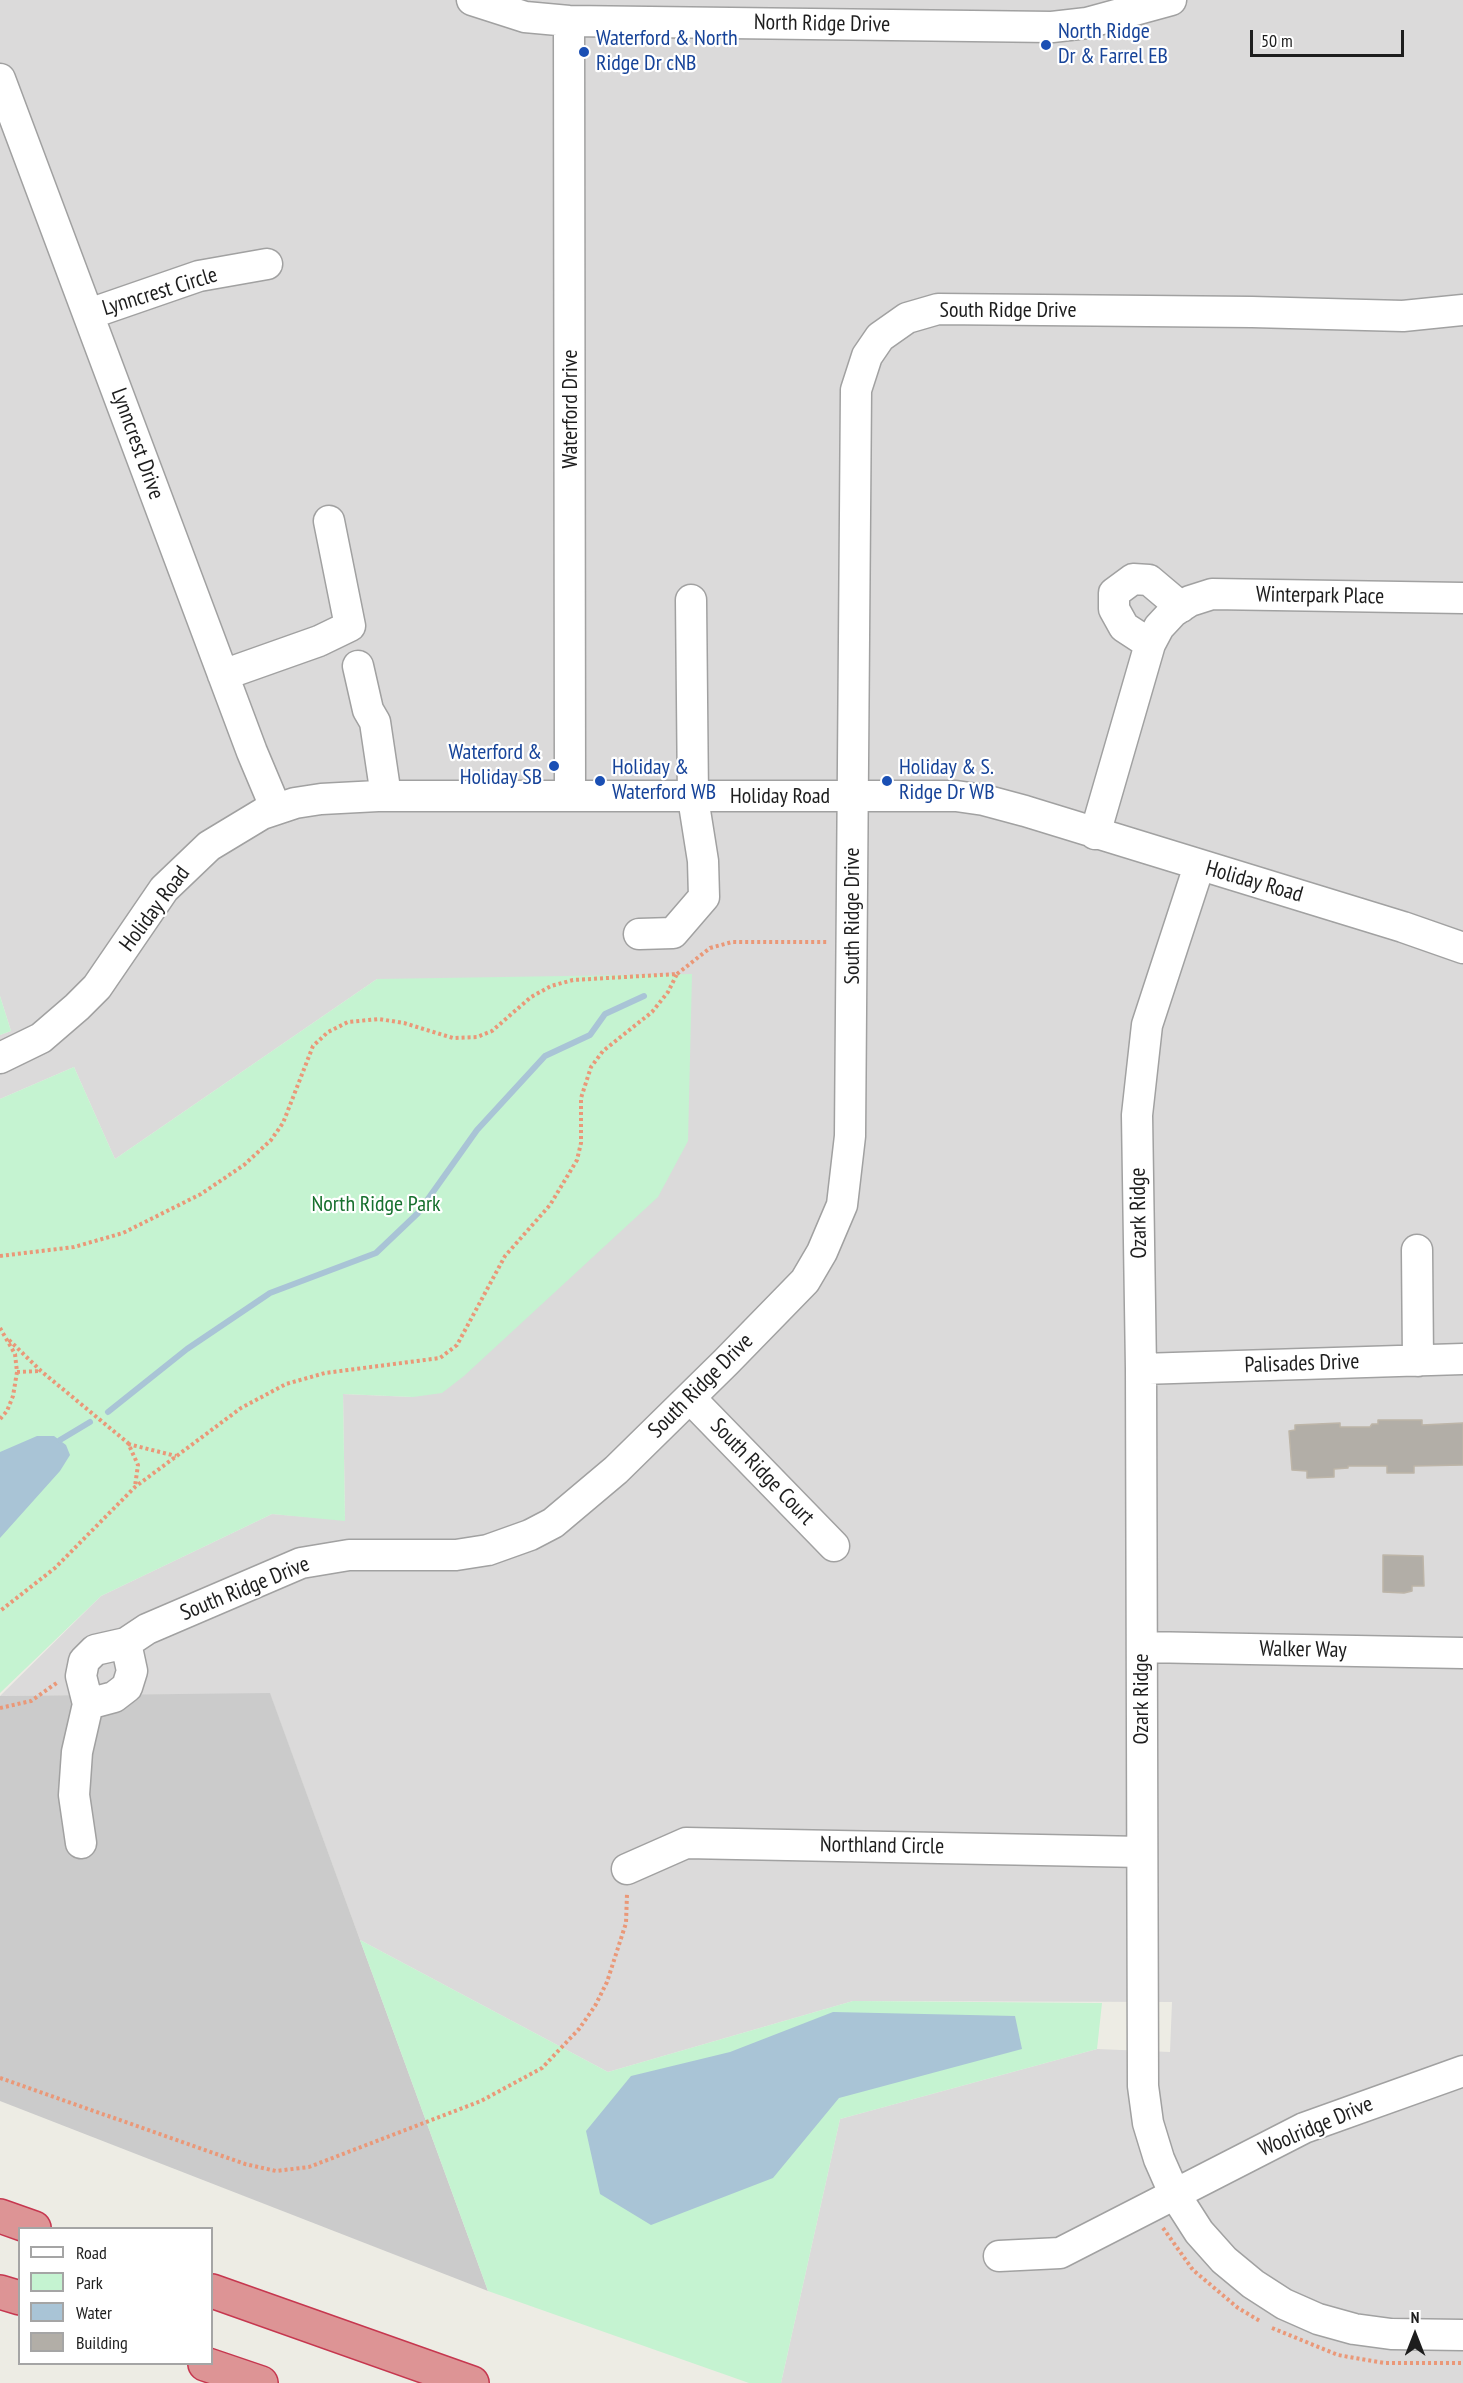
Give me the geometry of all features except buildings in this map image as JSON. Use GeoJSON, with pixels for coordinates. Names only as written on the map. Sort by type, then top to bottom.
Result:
{"type":"FeatureCollection","features":[{"type":"Feature","properties":{"kind":"highway"},"geometry":{"type":"LineString","coordinates":[[0,2216],[29,2227]]}},
{"type":"Feature","properties":{"kind":"highway"},"geometry":{"type":"LineString","coordinates":[[213,2291],[472,2383]]}},
{"type":"Feature","properties":{"kind":"highway"},"geometry":{"type":"LineString","coordinates":[[0,2292],[18,2297]]}},
{"type":"Feature","properties":{"kind":"highway"},"geometry":{"type":"LineString","coordinates":[[209,2365],[261,2383]]}},
{"type":"Feature","properties":{"kind":"street","name":"North Ridge Drive"},"geometry":{"type":"LineString","coordinates":[[472,0],[525,17],[569,21],[728,12],[998,13],[1052,27],[1087,23],[1171,0]]}},
{"type":"Feature","properties":{"kind":"street","name":"Waterford Drive"},"geometry":{"type":"LineString","coordinates":[[569,21],[570,796]]}},
{"type":"Feature","properties":{"kind":"street","name":"Lynncrest Drive"},"geometry":{"type":"LineString","coordinates":[[0,79],[223,675],[276,808]]}},
{"type":"Feature","properties":{"kind":"street","name":"Lynncrest Circle"},"geometry":{"type":"LineString","coordinates":[[89,314],[199,276],[267,264]]}},
{"type":"Feature","properties":{"kind":"street","name":"South Ridge Drive"},"geometry":{"type":"LineString","coordinates":[[81,1843],[74,1795],[85,1690],[84,1661],[89,1654],[96,1650],[126,1643],[147,1629],[302,1563],[349,1555],[456,1555],[488,1550],[530,1535],[572,1509],[616,1470],[805,1281],[822,1252],[842,1205],[850,1136],[856,390],[867,356],[880,337],[894,325],[938,309],[1403,316],[1463,310]]}},
{"type":"Feature","properties":{"kind":"street"},"geometry":{"type":"LineString","coordinates":[[223,675],[320,641],[350,626],[329,521]]}},
{"type":"Feature","properties":{"kind":"street"},"geometry":{"type":"LineString","coordinates":[[1150,645],[1125,627],[1114,609],[1114,593],[1133,579],[1149,580],[1180,607]]}},
{"type":"Feature","properties":{"kind":"street","name":"Winterpark Place"},"geometry":{"type":"LineString","coordinates":[[1095,834],[1150,645],[1159,627],[1180,607],[1212,594],[1463,598]]}},
{"type":"Feature","properties":{"kind":"street"},"geometry":{"type":"LineString","coordinates":[[639,934],[673,933],[704,897],[704,861],[693,798],[691,600]]}},
{"type":"Feature","properties":{"kind":"street"},"geometry":{"type":"LineString","coordinates":[[358,666],[368,710],[375,722],[386,796]]}},
{"type":"Feature","properties":{"kind":"street","name":"Holiday Road"},"geometry":{"type":"LineString","coordinates":[[0,1058],[41,1038],[78,1007],[97,987],[164,890],[188,864],[234,829],[276,808],[321,799],[386,796],[499,798],[956,796],[984,800],[1403,927],[1463,948]]}},
{"type":"Feature","properties":{"kind":"street","name":"Ozark Ridge"},"geometry":{"type":"LineString","coordinates":[[1198,866],[1147,1025],[1137,1115],[1143,1647],[1143,2086],[1148,2123],[1159,2159],[1174,2193],[1199,2232],[1224,2260],[1253,2284],[1284,2304],[1318,2319],[1354,2329],[1391,2334],[1463,2335]]}},
{"type":"Feature","properties":{"kind":"street"},"geometry":{"type":"LineString","coordinates":[[1417,1250],[1418,1361]]}},
{"type":"Feature","properties":{"kind":"street","name":"Palisades Drive"},"geometry":{"type":"LineString","coordinates":[[1141,1368],[1463,1359]]}},
{"type":"Feature","properties":{"kind":"street","name":"South Ridge Court"},"geometry":{"type":"LineString","coordinates":[[690,1398],[834,1546]]}},
{"type":"Feature","properties":{"kind":"street"},"geometry":{"type":"LineString","coordinates":[[85,1690],[114,1696],[127,1687],[132,1671],[126,1643]]}},
{"type":"Feature","properties":{"kind":"street","name":"Walker Way"},"geometry":{"type":"LineString","coordinates":[[1143,1647],[1463,1653]]}},
{"type":"Feature","properties":{"kind":"street","name":"Northland Circle"},"geometry":{"type":"LineString","coordinates":[[627,1869],[686,1844],[1142,1852]]}},
{"type":"Feature","properties":{"kind":"street","name":"Woolridge Drive"},"geometry":{"type":"LineString","coordinates":[[999,2256],[1060,2253],[1304,2128],[1463,2072]]}},
{"type":"Feature","properties":{"kind":"path"},"geometry":{"type":"LineString","coordinates":[[0,1611],[55,1568],[135,1487],[241,1408],[286,1384],[325,1373],[440,1358],[457,1345],[506,1256],[550,1205],[577,1160],[580,1143],[580,1098],[591,1066],[603,1051],[652,1012],[669,992],[678,974],[710,948],[732,942],[853,942]]}},
{"type":"Feature","properties":{"kind":"path"},"geometry":{"type":"LineString","coordinates":[[0,1256],[74,1247],[123,1233],[201,1194],[244,1165],[271,1140],[284,1123],[313,1046],[328,1032],[348,1022],[379,1019],[404,1023],[453,1038],[477,1037],[492,1031],[531,997],[551,986],[573,980],[678,974]]}},
{"type":"Feature","properties":{"kind":"path"},"geometry":{"type":"LineString","coordinates":[[0,1328],[41,1371],[128,1443],[151,1452],[177,1456]]}},
{"type":"Feature","properties":{"kind":"path"},"geometry":{"type":"LineString","coordinates":[[0,1419],[7,1411],[13,1396],[17,1372],[15,1354],[9,1340]]}},
{"type":"Feature","properties":{"kind":"path"},"geometry":{"type":"LineString","coordinates":[[17,1372],[41,1371]]}},
{"type":"Feature","properties":{"kind":"path"},"geometry":{"type":"LineString","coordinates":[[128,1443],[138,1465],[135,1487]]}},
{"type":"Feature","properties":{"kind":"path"},"geometry":{"type":"LineString","coordinates":[[0,1707],[31,1701],[59,1682],[85,1690]]}},
{"type":"Feature","properties":{"kind":"path"},"geometry":{"type":"LineString","coordinates":[[0,2078],[245,2164],[276,2171],[309,2167],[481,2101],[542,2068],[579,2029],[595,2006],[607,1982],[626,1923],[627,1869]]}},
{"type":"Feature","properties":{"kind":"shaded area"},"geometry":{"type":"Polygon","coordinates":[[[0,0],[1463,0],[1463,2383],[781,2383],[840,2119],[1097,2049],[1170,2052],[1172,2002],[853,2001],[608,2072],[360,1940],[270,1694],[0,1696],[101,1596],[272,1514],[345,1520],[343,1394],[413,1397],[377,979],[115,1159],[74,1067],[0,1099],[0,1035],[11,1031],[0,996],[0,0]]]}},
{"type":"Feature","properties":{"kind":"shaded area"},"geometry":{"type":"Polygon","coordinates":[[[270,1693],[488,2291],[0,2101],[0,1696],[270,1693]]]}},
{"type":"Feature","properties":{"kind":"green space","name":"North Ridge Park"},"geometry":{"type":"Polygon","coordinates":[[[692,974],[688,1141],[658,1197],[464,1376],[442,1393],[413,1397],[343,1394],[345,1521],[272,1514],[101,1596],[0,1693],[0,1099],[74,1067],[115,1159],[377,979],[692,974]]]}},
{"type":"Feature","properties":{"kind":"green space"},"geometry":{"type":"Polygon","coordinates":[[[0,996],[11,1031],[0,1035],[0,996]]]}},
{"type":"Feature","properties":{"kind":"green space"},"geometry":{"type":"Polygon","coordinates":[[[360,1940],[608,2072],[853,2001],[1102,2003],[1097,2049],[840,2119],[781,2383],[749,2383],[488,2291],[360,1940]]]}},
{"type":"Feature","properties":{"kind":"water"},"geometry":{"type":"Polygon","coordinates":[[[37,1436],[54,1436],[66,1445],[70,1455],[60,1471],[0,1538],[0,1452],[37,1436]]]}},
{"type":"Feature","properties":{"kind":"water"},"geometry":{"type":"Polygon","coordinates":[[[833,2012],[1015,2016],[1022,2049],[839,2098],[773,2178],[651,2225],[600,2194],[586,2131],[631,2076],[730,2052],[833,2012]]]}},
{"type":"Feature","properties":{"kind":"waterway"},"geometry":{"type":"LineString","coordinates":[[108,1412],[187,1349],[270,1293],[376,1253],[418,1213],[477,1130],[545,1056],[590,1035],[605,1014],[644,996]]}},
{"type":"Feature","properties":{"kind":"waterway"},"geometry":{"type":"LineString","coordinates":[[60,1440],[90,1422]]}},
{"type":"Feature","properties":{"kind":"place","name":"North Ridge Dr & Farrel EB"},"geometry":{"type":"Point","coordinates":[1046,45]}},
{"type":"Feature","properties":{"kind":"place","name":"Waterford & North Ridge Dr cNB"},"geometry":{"type":"Point","coordinates":[584,52]}},
{"type":"Feature","properties":{"kind":"place","name":"Waterford & Holiday SB"},"geometry":{"type":"Point","coordinates":[554,766]}},
{"type":"Feature","properties":{"kind":"place","name":"Holiday & Waterford WB"},"geometry":{"type":"Point","coordinates":[600,781]}},
{"type":"Feature","properties":{"kind":"place","name":"Holiday & S. Ridge Dr WB"},"geometry":{"type":"Point","coordinates":[887,781]}}]}
